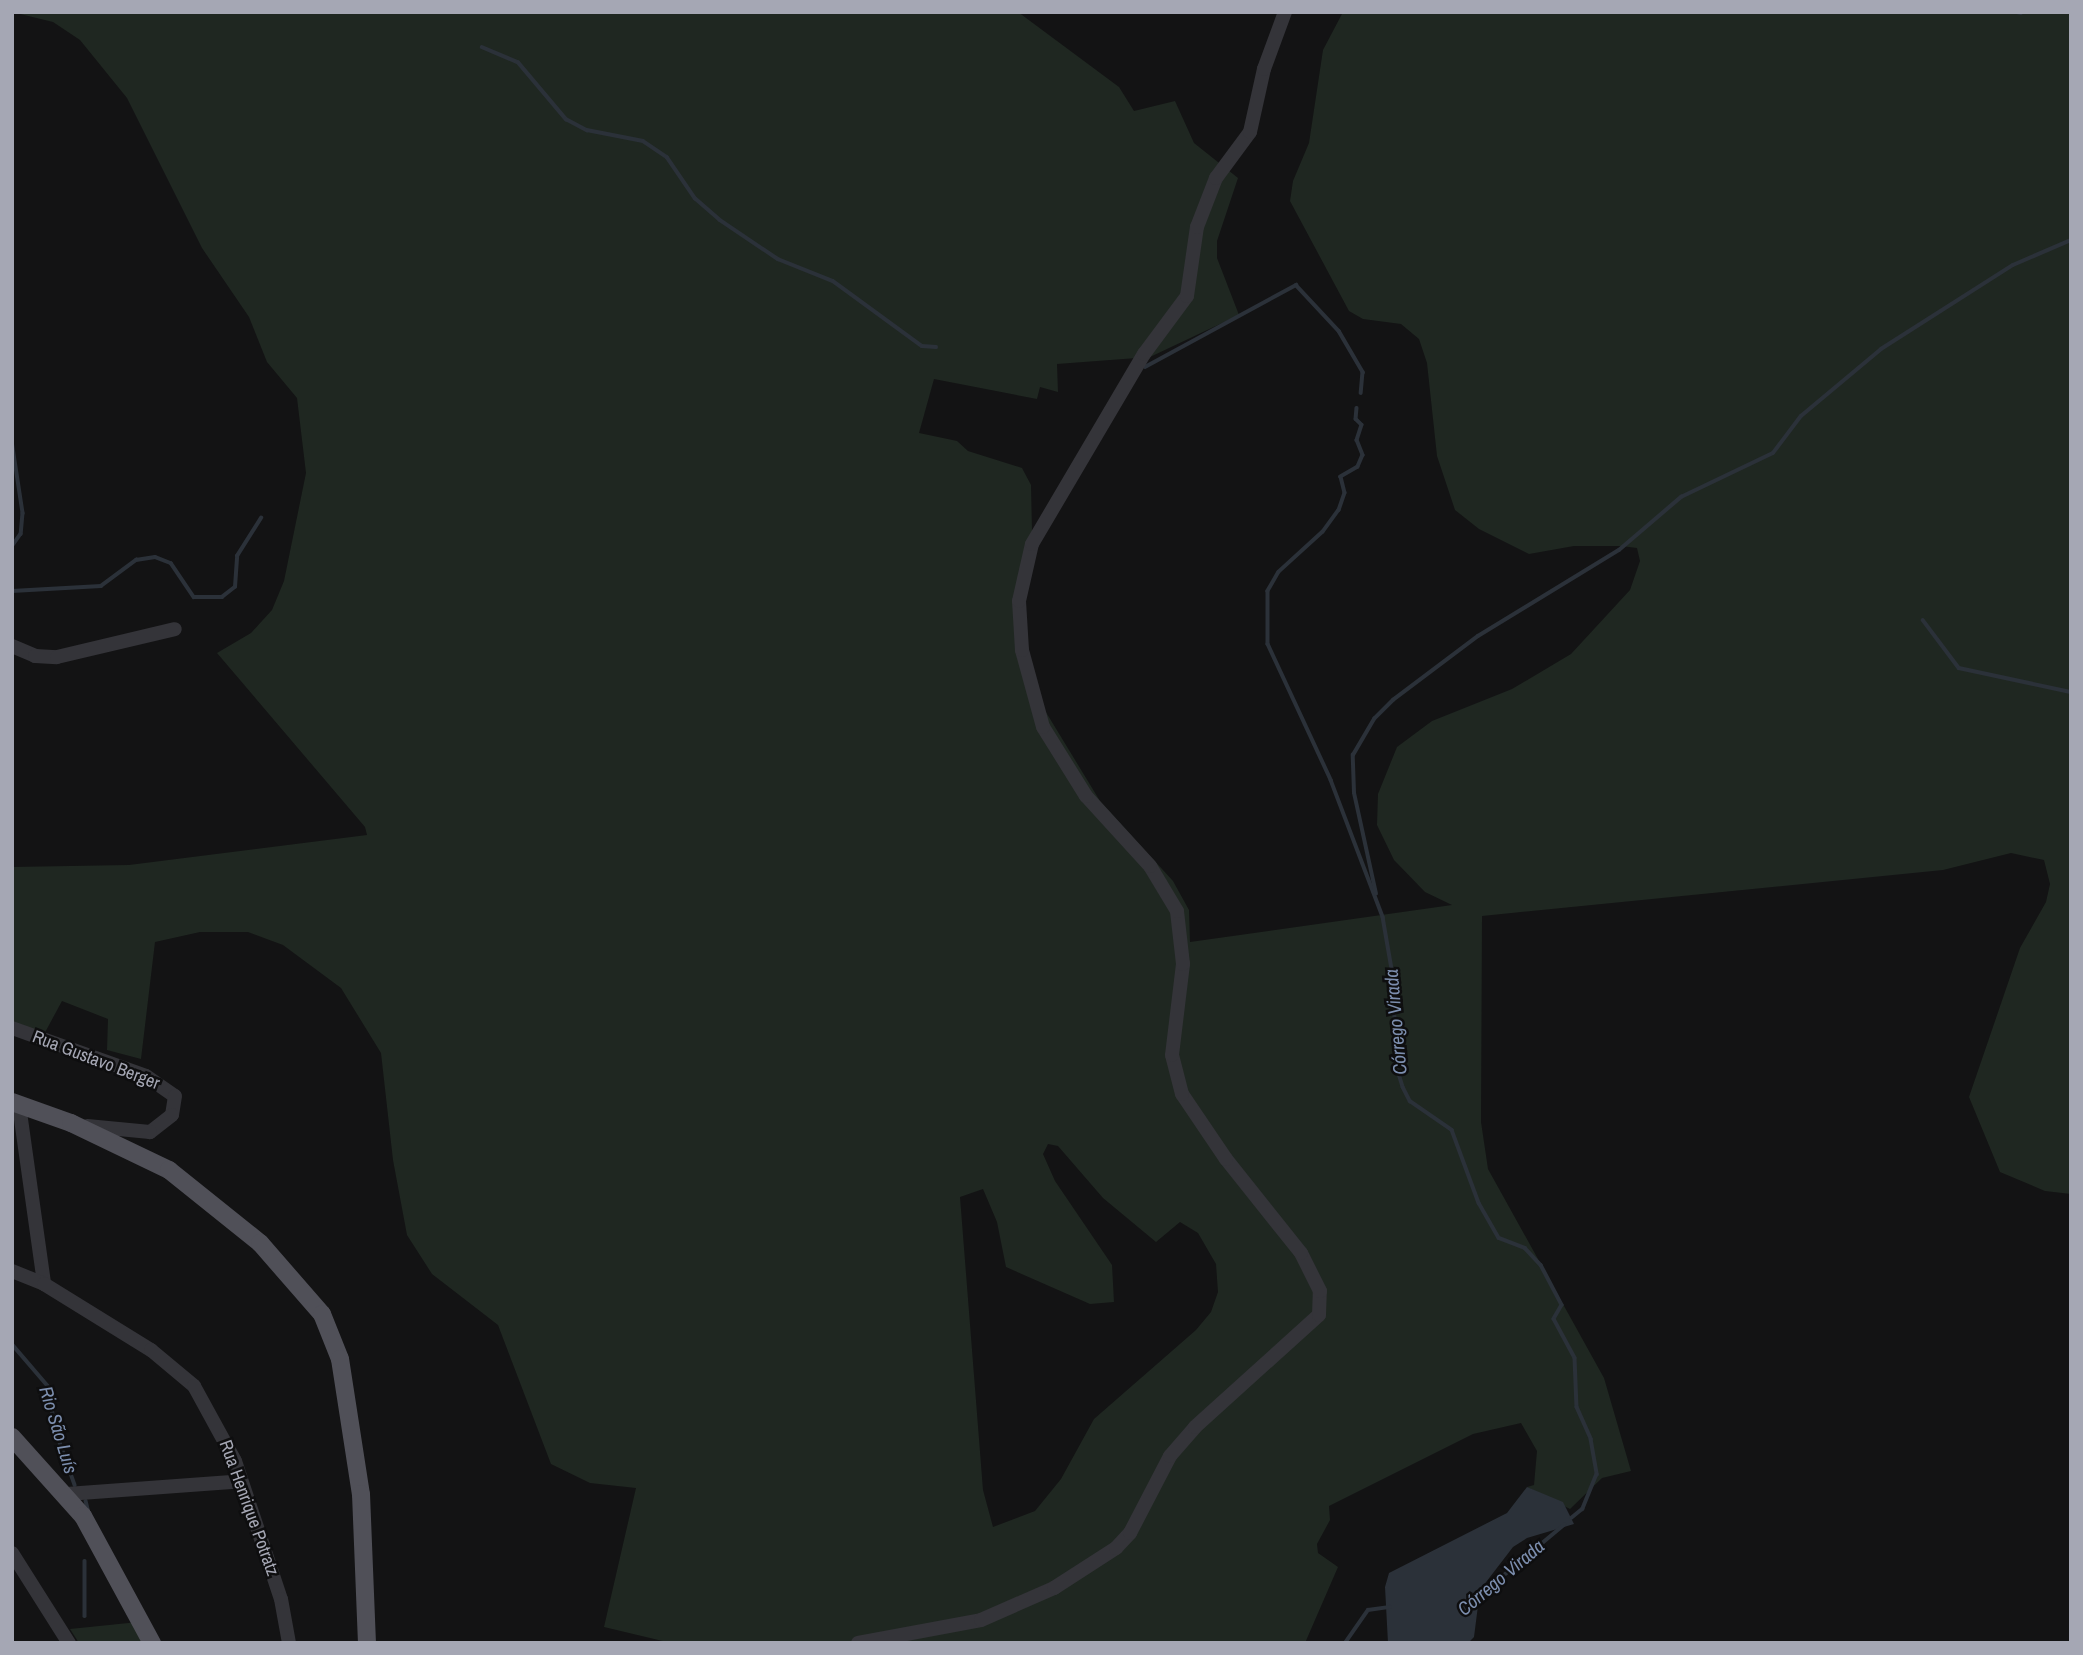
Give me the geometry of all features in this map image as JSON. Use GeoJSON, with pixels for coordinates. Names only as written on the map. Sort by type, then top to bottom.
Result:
{"type":"FeatureCollection","features":[{"type":"Feature","properties":{"kind":"main road"},"geometry":{"type":"LineString","coordinates":[[16,1104],[71,1123],[189,1184],[260,1242],[322,1314],[340,1359],[361,1494],[366,1643]]}},
{"type":"Feature","properties":{"kind":"main road"},"geometry":{"type":"LineString","coordinates":[[12,1437],[67,1494],[94,1533],[152,1643]]}},
{"type":"Feature","properties":{"kind":"street"},"geometry":{"type":"LineString","coordinates":[[858,1643],[981,1620],[1055,1588],[1116,1548],[1130,1533],[1170,1456],[1195,1427],[1319,1315],[1320,1291],[1301,1253],[1226,1159],[1182,1094],[1172,1055],[1183,964],[1177,911],[1150,866],[1086,796],[1043,727],[1023,650],[1019,601],[1032,544],[1144,354],[1187,296],[1197,227],[1216,178],[1250,132],[1264,69],[1285,12]]}},
{"type":"Feature","properties":{"kind":"street"},"geometry":{"type":"LineString","coordinates":[[12,646],[35,656],[57,657],[175,629]]}},
{"type":"Feature","properties":{"kind":"street","name":"Rua Gustavo Berger"},"geometry":{"type":"LineString","coordinates":[[12,1028],[146,1076],[175,1096],[172,1115],[150,1132],[130,1133],[71,1123]]}},
{"type":"Feature","properties":{"kind":"street"},"geometry":{"type":"LineString","coordinates":[[16,1104],[44,1284]]}},
{"type":"Feature","properties":{"kind":"street","name":"Rua Henrique Potratz"},"geometry":{"type":"LineString","coordinates":[[12,1271],[44,1284],[178,1369],[208,1406],[242,1481],[281,1599],[289,1643]]}},
{"type":"Feature","properties":{"kind":"street"},"geometry":{"type":"LineString","coordinates":[[67,1494],[242,1481]]}},
{"type":"Feature","properties":{"kind":"street"},"geometry":{"type":"LineString","coordinates":[[12,1553],[69,1643]]}},
{"type":"Feature","properties":{"kind":"shaded area"},"geometry":{"type":"Polygon","coordinates":[[[12,12],[1018,12],[1119,87],[1134,111],[1175,101],[1194,143],[1238,178],[1217,241],[1217,258],[1239,315],[1150,357],[1057,364],[1058,392],[1040,387],[1037,399],[934,379],[919,433],[957,441],[968,451],[1022,468],[1031,485],[1032,531],[1022,596],[1027,645],[1041,704],[1100,801],[1173,881],[1189,910],[1190,942],[1452,905],[1425,892],[1394,860],[1377,825],[1378,794],[1397,747],[1432,721],[1512,689],[1571,654],[1630,590],[1640,561],[1637,548],[1621,546],[1574,546],[1529,554],[1479,529],[1455,510],[1437,456],[1427,363],[1419,339],[1401,324],[1363,319],[1349,311],[1290,201],[1293,181],[1309,143],[1323,50],[1343,12],[2071,12],[2071,1194],[2045,1191],[2000,1172],[1969,1097],[2020,948],[2046,902],[2050,884],[2044,860],[2011,853],[1943,870],[1482,916],[1481,1122],[1488,1169],[1604,1378],[1631,1471],[1602,1478],[1570,1509],[1527,1487],[1534,1485],[1537,1451],[1521,1423],[1473,1434],[1329,1506],[1330,1520],[1317,1544],[1318,1553],[1338,1567],[1305,1643],[671,1643],[604,1627],[636,1488],[590,1483],[551,1464],[498,1325],[432,1274],[407,1235],[393,1160],[381,1053],[341,988],[283,945],[248,932],[200,932],[155,942],[141,1059],[107,1050],[108,1019],[62,1001],[42,1038],[12,1027],[12,867],[129,865],[367,835],[365,827],[217,653],[251,633],[272,610],[284,581],[306,473],[297,398],[267,362],[249,317],[202,248],[127,98],[80,40],[53,22],[12,12]],[[1048,1144],[1043,1154],[1055,1181],[1112,1265],[1114,1302],[1090,1304],[1006,1267],[997,1222],[983,1189],[960,1197],[983,1490],[993,1527],[1035,1511],[1061,1479],[1094,1419],[1196,1330],[1211,1312],[1218,1292],[1216,1264],[1198,1233],[1180,1222],[1156,1242],[1103,1198],[1058,1146],[1048,1144]]]}},
{"type":"Feature","properties":{"kind":"shaded area"},"geometry":{"type":"Polygon","coordinates":[[[1527,1487],[1563,1502],[1574,1524],[1527,1538],[1513,1547],[1480,1590],[1474,1637],[1468,1643],[1388,1643],[1385,1587],[1389,1573],[1507,1513],[1527,1487]]]}},
{"type":"Feature","properties":{"kind":"shaded area"},"geometry":{"type":"Polygon","coordinates":[[[138,1622],[149,1643],[79,1643],[70,1629],[138,1622]]]}},
{"type":"Feature","properties":{"kind":"waterway"},"geometry":{"type":"LineString","coordinates":[[2017,12],[2021,13]]}},
{"type":"Feature","properties":{"kind":"waterway"},"geometry":{"type":"LineString","coordinates":[[482,47],[518,62],[566,119],[587,130],[643,141],[667,157],[695,198],[720,220],[778,259],[833,281],[922,346],[936,347]]}},
{"type":"Feature","properties":{"kind":"waterway"},"geometry":{"type":"LineString","coordinates":[[1376,894],[1354,793],[1353,755],[1374,719],[1393,700],[1478,636],[1619,550],[1681,497],[1773,453],[1801,416],[1881,349],[2013,265],[2071,240]]}},
{"type":"Feature","properties":{"kind":"waterway"},"geometry":{"type":"LineString","coordinates":[[1145,367],[1296,285],[1339,331],[1363,372],[1361,393]]}},
{"type":"Feature","properties":{"kind":"waterway","name":"Córrego Virada"},"geometry":{"type":"LineString","coordinates":[[1357,408],[1356,419],[1362,425],[1357,440],[1363,455],[1358,467],[1341,477],[1345,493],[1339,510],[1323,532],[1279,572],[1268,591],[1268,644],[1331,780],[1383,917],[1394,981],[1396,1064],[1403,1087],[1410,1101],[1452,1130],[1479,1203],[1499,1238],[1525,1248],[1541,1265],[1562,1305],[1554,1319],[1575,1358],[1577,1407],[1591,1439],[1597,1474],[1583,1509],[1572,1518]]}},
{"type":"Feature","properties":{"kind":"waterway"},"geometry":{"type":"LineString","coordinates":[[12,441],[23,513],[21,534],[12,547]]}},
{"type":"Feature","properties":{"kind":"waterway"},"geometry":{"type":"LineString","coordinates":[[12,591],[101,586],[136,560],[155,557],[171,563],[194,597],[222,597],[235,587],[237,556],[261,518]]}},
{"type":"Feature","properties":{"kind":"waterway"},"geometry":{"type":"LineString","coordinates":[[1923,620],[1959,668],[2071,692]]}},
{"type":"Feature","properties":{"kind":"waterway","name":"Rio São Luís"},"geometry":{"type":"LineString","coordinates":[[12,1344],[48,1386],[56,1431],[75,1485]]}},
{"type":"Feature","properties":{"kind":"waterway","name":"Rio São Luís"},"geometry":{"type":"LineString","coordinates":[[86,1501],[89,1513]]}},
{"type":"Feature","properties":{"kind":"waterway","name":"Córrego Virada"},"geometry":{"type":"LineString","coordinates":[[1473,1601],[1564,1525]]}},
{"type":"Feature","properties":{"kind":"waterway","name":"Rio São Luís"},"geometry":{"type":"LineString","coordinates":[[85,1561],[85,1616]]}},
{"type":"Feature","properties":{"kind":"waterway"},"geometry":{"type":"LineString","coordinates":[[1345,1643],[1368,1610],[1390,1607]]}}]}
